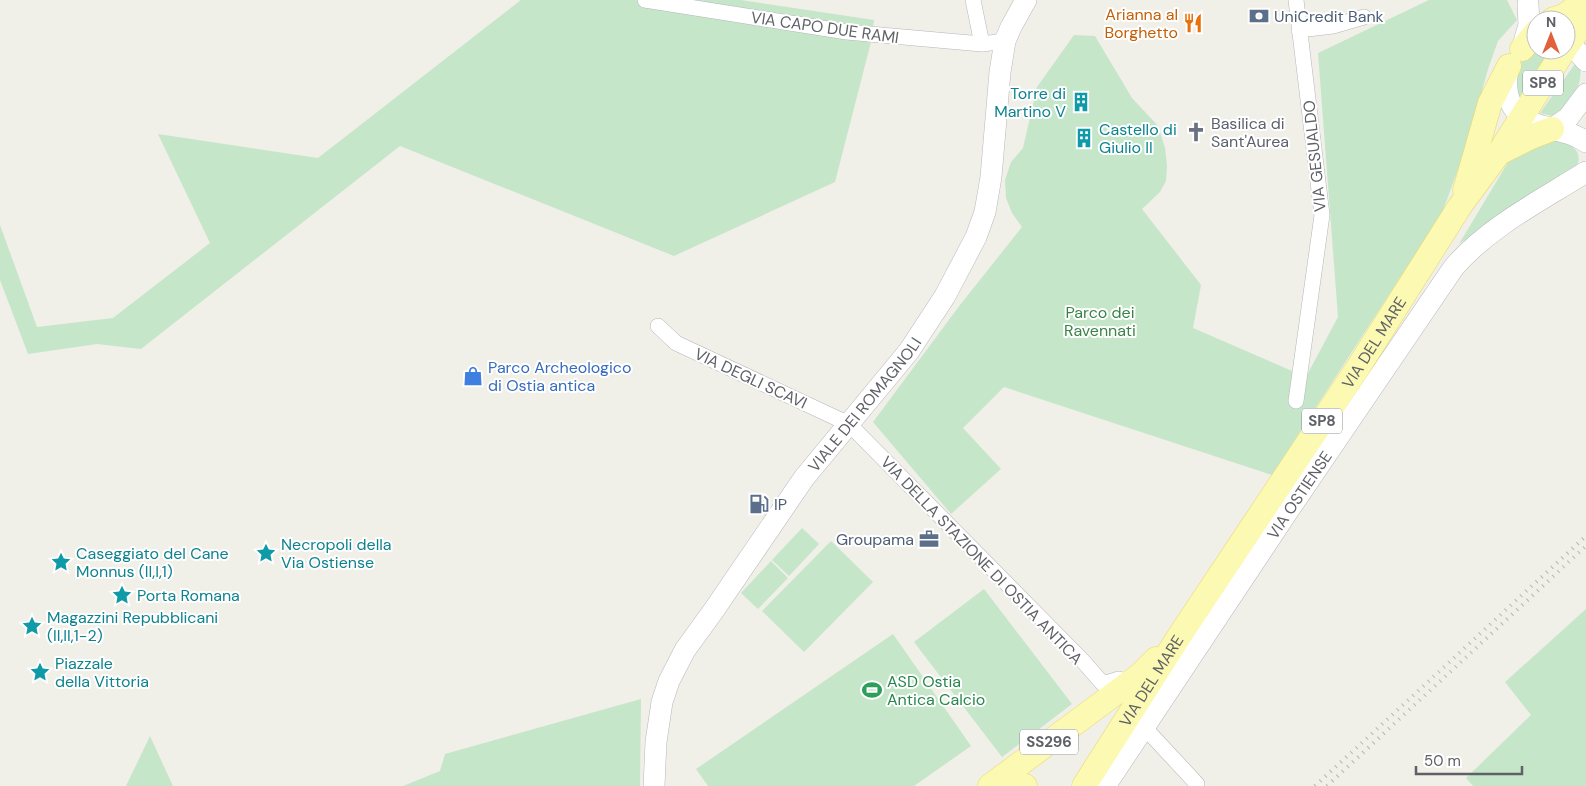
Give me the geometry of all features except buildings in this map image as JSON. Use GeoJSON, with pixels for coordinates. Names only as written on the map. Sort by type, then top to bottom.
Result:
{"type":"FeatureCollection","features":[{"type":"Feature","properties":{"kind":"main road"},"geometry":{"type":"LineString","coordinates":[[1572,10],[1583,0]]}},
{"type":"Feature","properties":{"kind":"main road","name":"VIA DEL MARE"},"geometry":{"type":"LineString","coordinates":[[1576,32],[1586,19]]}},
{"type":"Feature","properties":{"kind":"main road"},"geometry":{"type":"LineString","coordinates":[[1460,206],[1486,114],[1498,86],[1526,47]]}},
{"type":"Feature","properties":{"kind":"main road","name":"VIA DEL MARE"},"geometry":{"type":"LineString","coordinates":[[1084,786],[1180,635],[1359,366],[1460,206],[1498,153],[1557,60]]}},
{"type":"Feature","properties":{"kind":"main road"},"geometry":{"type":"LineString","coordinates":[[1498,153],[1552,129]]}},
{"type":"Feature","properties":{"kind":"main road"},"geometry":{"type":"LineString","coordinates":[[1114,688],[1140,675],[1180,635]]}},
{"type":"Feature","properties":{"kind":"main road","name":"SS296"},"geometry":{"type":"LineString","coordinates":[[991,786],[1114,688]]}},
{"type":"Feature","properties":{"kind":"main road"},"geometry":{"type":"LineString","coordinates":[[991,786],[1013,783],[1025,786]]}},
{"type":"Feature","properties":{"kind":"street","name":"VIA CAPO DUE RAMI"},"geometry":{"type":"LineString","coordinates":[[646,0],[847,32],[982,44],[1005,41]]}},
{"type":"Feature","properties":{"kind":"street"},"geometry":{"type":"LineString","coordinates":[[973,0],[982,44]]}},
{"type":"Feature","properties":{"kind":"street","name":"VIALE DEI ROMAGNOLI"},"geometry":{"type":"LineString","coordinates":[[654,786],[656,742],[660,714],[665,691],[679,660],[799,485],[909,351],[945,296],[976,237],[985,212],[991,177],[1000,72],[1005,41],[1026,0]]}},
{"type":"Feature","properties":{"kind":"street","name":"VIA GESUALDO"},"geometry":{"type":"LineString","coordinates":[[1296,0],[1322,215],[1296,401]]}},
{"type":"Feature","properties":{"kind":"street"},"geometry":{"type":"LineString","coordinates":[[1299,30],[1325,27],[1364,17]]}},
{"type":"Feature","properties":{"kind":"street"},"geometry":{"type":"LineString","coordinates":[[1526,47],[1506,81],[1508,97],[1515,110],[1539,126],[1570,133],[1586,142]]}},
{"type":"Feature","properties":{"kind":"street"},"geometry":{"type":"LineString","coordinates":[[1552,129],[1568,118],[1586,94]]}},
{"type":"Feature","properties":{"kind":"street","name":"VIA OSTIENSE"},"geometry":{"type":"LineString","coordinates":[[1105,786],[1454,267],[1471,249],[1495,229],[1586,172]]}},
{"type":"Feature","properties":{"kind":"street","name":"VIA DEGLI SCAVI"},"geometry":{"type":"LineString","coordinates":[[658,326],[676,343],[849,424]]}},
{"type":"Feature","properties":{"kind":"street","name":"VIA DELLA STAZIONE DI OSTIA ANTICA"},"geometry":{"type":"LineString","coordinates":[[849,424],[1082,660],[1103,684],[1114,688]]}},
{"type":"Feature","properties":{"kind":"street"},"geometry":{"type":"LineString","coordinates":[[1144,727],[1197,784]]}},
{"type":"Feature","properties":{"kind":"green space"},"geometry":{"type":"Polygon","coordinates":[[[521,0],[741,0],[874,20],[871,42],[835,182],[674,256],[400,146],[141,349],[97,344],[28,354],[0,280],[0,225],[37,327],[113,318],[210,243],[158,134],[318,158],[521,0]]]}},
{"type":"Feature","properties":{"kind":"green space","name":"Parco dei Ravennati"},"geometry":{"type":"Polygon","coordinates":[[[1429,0],[1507,0],[1517,20],[1498,41],[1488,69],[1468,142],[1442,213],[1272,475],[1004,387],[963,428],[1001,469],[951,514],[873,422],[960,305],[1022,227],[1012,213],[1006,198],[1005,180],[1011,162],[1023,148],[1037,87],[1074,35],[1095,36],[1132,98],[1158,126],[1165,148],[1166,181],[1160,192],[1142,209],[1201,285],[1193,328],[1306,377],[1338,317],[1318,53],[1429,0]]]}},
{"type":"Feature","properties":{"kind":"green space"},"geometry":{"type":"Polygon","coordinates":[[[1525,59],[1545,60],[1519,97],[1514,82],[1514,75],[1525,59]]]}},
{"type":"Feature","properties":{"kind":"green space"},"geometry":{"type":"Polygon","coordinates":[[[1577,61],[1580,66],[1580,78],[1576,91],[1569,102],[1562,110],[1552,116],[1540,113],[1577,61]]]}},
{"type":"Feature","properties":{"kind":"green space"},"geometry":{"type":"Polygon","coordinates":[[[1550,140],[1573,147],[1578,155],[1576,168],[1459,244],[1510,159],[1550,140]]]}},
{"type":"Feature","properties":{"kind":"green space"},"geometry":{"type":"Polygon","coordinates":[[[802,528],[819,544],[789,576],[772,560],[802,528]]]}},
{"type":"Feature","properties":{"kind":"green space"},"geometry":{"type":"Polygon","coordinates":[[[831,541],[873,582],[804,652],[762,611],[831,541]]]}},
{"type":"Feature","properties":{"kind":"green space"},"geometry":{"type":"Polygon","coordinates":[[[771,561],[788,578],[758,609],[741,593],[771,561]]]}},
{"type":"Feature","properties":{"kind":"green space"},"geometry":{"type":"Polygon","coordinates":[[[984,589],[1072,704],[1002,757],[914,642],[984,589]]]}},
{"type":"Feature","properties":{"kind":"green space"},"geometry":{"type":"Polygon","coordinates":[[[1586,609],[1586,786],[1473,786],[1466,778],[1531,715],[1505,682],[1586,609]]]}},
{"type":"Feature","properties":{"kind":"green space","name":"ASD Ostia Antica Calcio"},"geometry":{"type":"Polygon","coordinates":[[[893,634],[971,746],[914,786],[708,786],[696,769],[893,634]]]}},
{"type":"Feature","properties":{"kind":"green space"},"geometry":{"type":"Polygon","coordinates":[[[641,699],[640,786],[403,786],[440,771],[445,754],[641,699]]]}},
{"type":"Feature","properties":{"kind":"green space"},"geometry":{"type":"Polygon","coordinates":[[[150,736],[173,786],[126,786],[150,736]]]}},
{"type":"Feature","properties":{"kind":"railway"},"geometry":{"type":"LineString","coordinates":[[1315,786],[1586,536]]}},
{"type":"Feature","properties":{"kind":"railway"},"geometry":{"type":"LineString","coordinates":[[1327,786],[1586,546]]}},
{"type":"Feature","properties":{"kind":"place","name":"UniCredit Bank"},"geometry":{"type":"Point","coordinates":[1259,16]}},
{"type":"Feature","properties":{"kind":"place","name":"Arianna al Borghetto"},"geometry":{"type":"Point","coordinates":[1193,23]}},
{"type":"Feature","properties":{"kind":"place","name":"Torre di Martino V"},"geometry":{"type":"Point","coordinates":[1081,102]}},
{"type":"Feature","properties":{"kind":"place","name":"Basilica di Sant'Aurea"},"geometry":{"type":"Point","coordinates":[1196,132]}},
{"type":"Feature","properties":{"kind":"place","name":"Castello di Giulio II"},"geometry":{"type":"Point","coordinates":[1084,138]}},
{"type":"Feature","properties":{"kind":"place","name":"Parco Archeologico di Ostia antica"},"geometry":{"type":"Point","coordinates":[473,376]}},
{"type":"Feature","properties":{"kind":"place","name":"IP"},"geometry":{"type":"Point","coordinates":[759,504]}},
{"type":"Feature","properties":{"kind":"place","name":"Groupama"},"geometry":{"type":"Point","coordinates":[929,539]}},
{"type":"Feature","properties":{"kind":"place","name":"Necropoli della Via Ostiense"},"geometry":{"type":"Point","coordinates":[266,553]}},
{"type":"Feature","properties":{"kind":"place","name":"Caseggiato del Cane Monnus (II,I,1)"},"geometry":{"type":"Point","coordinates":[61,562]}},
{"type":"Feature","properties":{"kind":"place","name":"Porta Romana"},"geometry":{"type":"Point","coordinates":[122,595]}},
{"type":"Feature","properties":{"kind":"place","name":"Magazzini Repubblicani (II,II,1-2)"},"geometry":{"type":"Point","coordinates":[32,626]}},
{"type":"Feature","properties":{"kind":"place","name":"Piazzale della Vittoria"},"geometry":{"type":"Point","coordinates":[40,672]}},
{"type":"Feature","properties":{"kind":"place","name":"ASD Ostia Antica Calcio"},"geometry":{"type":"Point","coordinates":[872,690]}}]}
